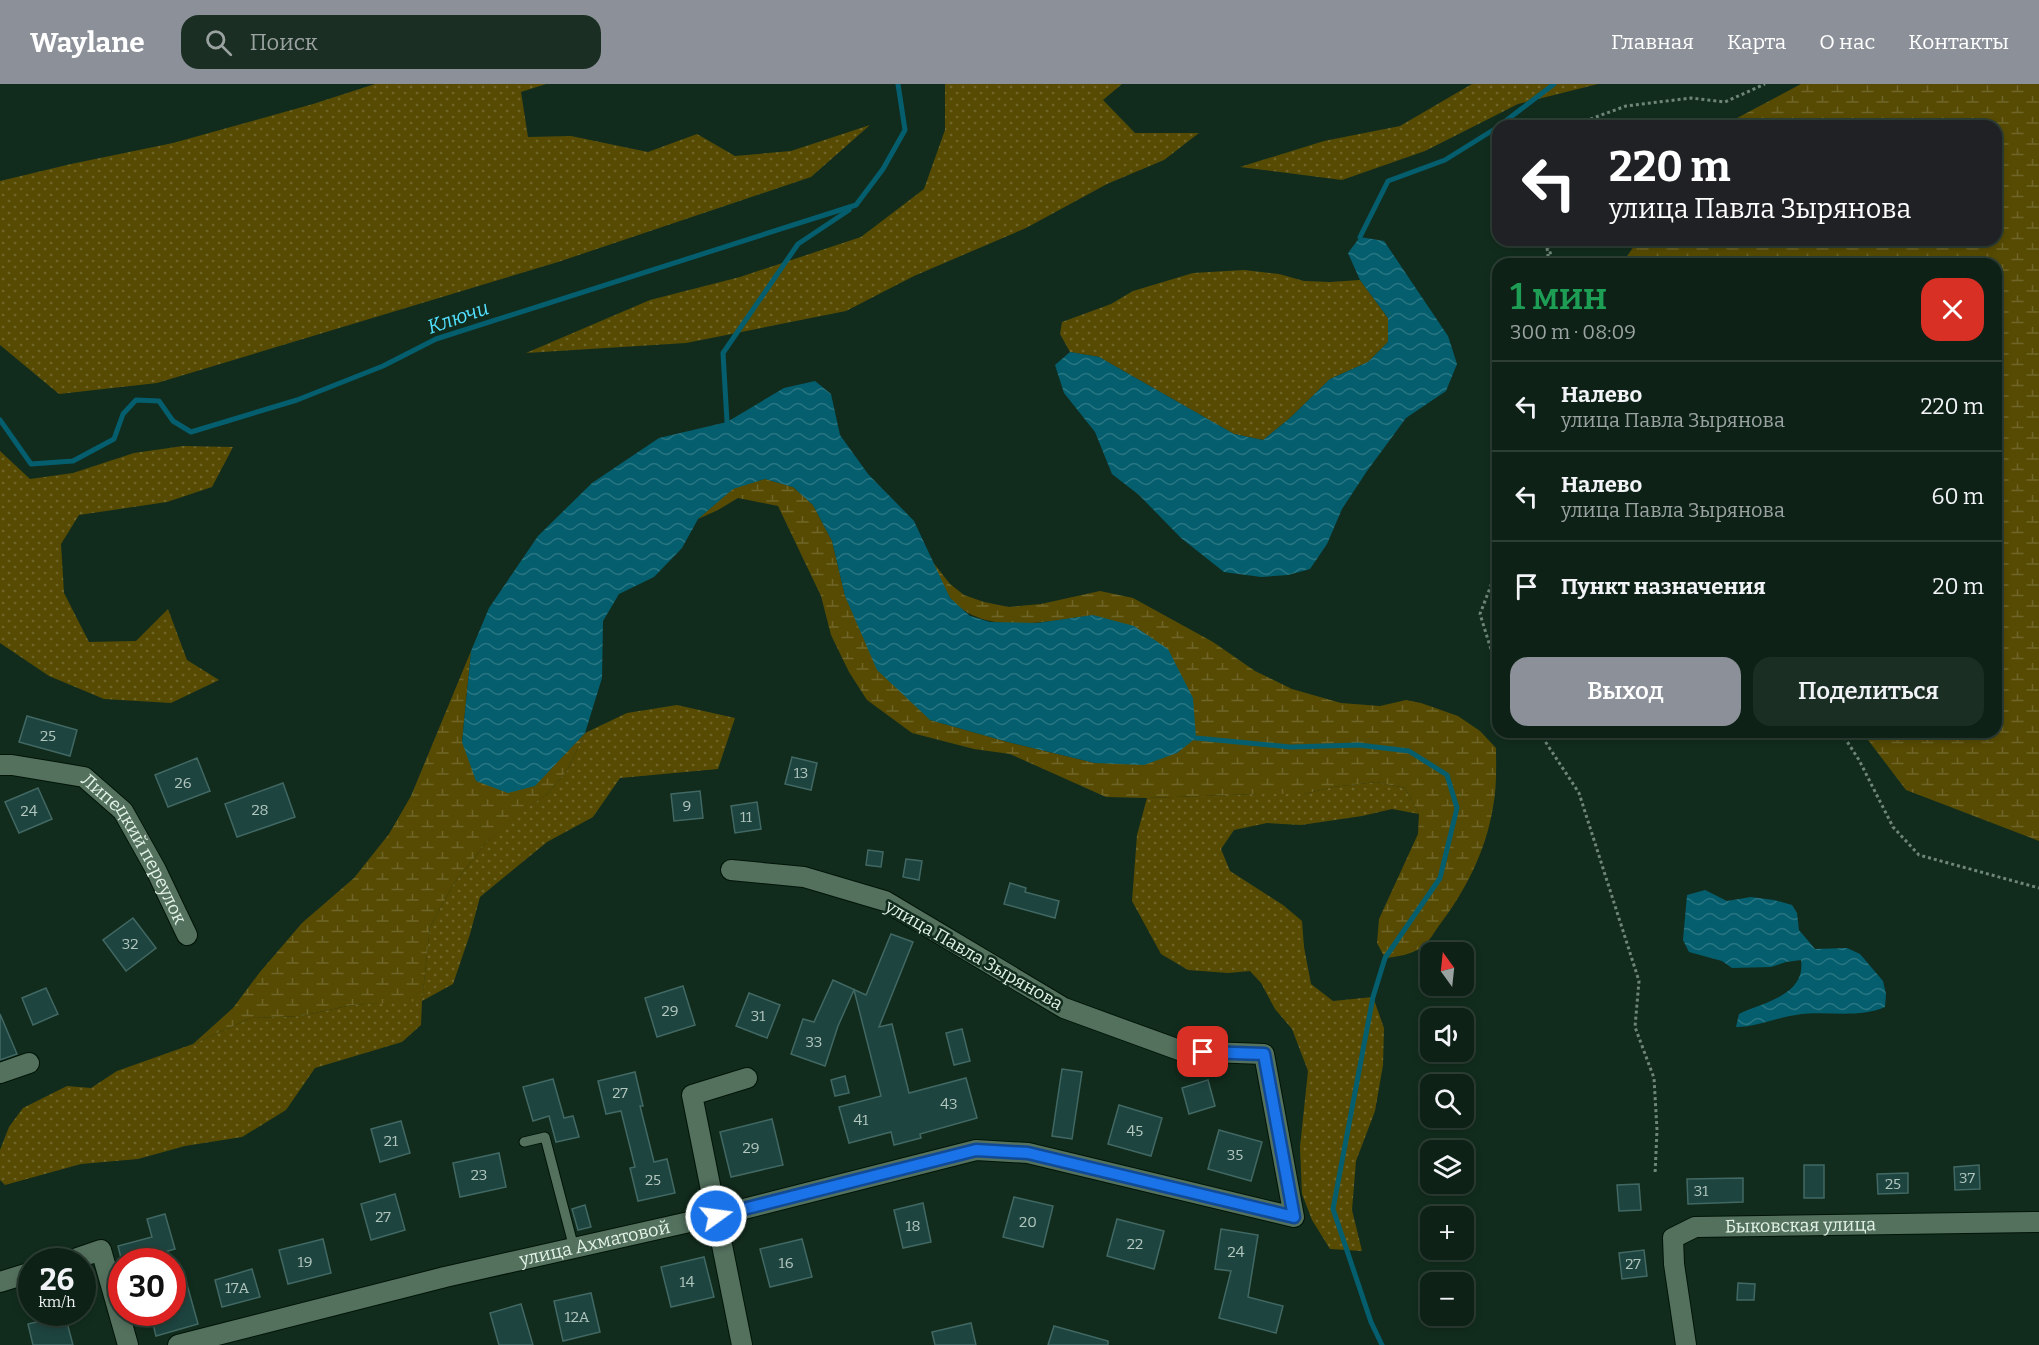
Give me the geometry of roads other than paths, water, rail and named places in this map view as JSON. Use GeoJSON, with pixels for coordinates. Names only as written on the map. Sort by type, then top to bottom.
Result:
{"type":"FeatureCollection","features":[{"type":"Feature","properties":{"kind":"street","name":"Липецкий переулок"},"geometry":{"type":"LineString","coordinates":[[0,765],[84,777],[123,811],[156,870],[187,935]]}},
{"type":"Feature","properties":{"kind":"street","name":"улица Павла Зырянова"},"geometry":{"type":"LineString","coordinates":[[731,870],[804,877],[885,901],[1064,1008],[1182,1052],[1264,1054],[1294,1217]]}},
{"type":"Feature","properties":{"kind":"street"},"geometry":{"type":"LineString","coordinates":[[0,1073],[29,1063]]}},
{"type":"Feature","properties":{"kind":"street"},"geometry":{"type":"LineString","coordinates":[[742,1345],[692,1095],[747,1078]]}},
{"type":"Feature","properties":{"kind":"street","name":"улица Ахматовой"},"geometry":{"type":"LineString","coordinates":[[178,1345],[423,1282],[716,1216],[976,1150],[1028,1153],[1294,1217]]}},
{"type":"Feature","properties":{"kind":"street","name":"Быковская улица"},"geometry":{"type":"LineString","coordinates":[[1686,1345],[1674,1264],[1673,1238],[1695,1227],[2039,1222]]}},
{"type":"Feature","properties":{"kind":"street"},"geometry":{"type":"LineString","coordinates":[[96,1252],[101,1250],[128,1345]]}},
{"type":"Feature","properties":{"kind":"street"},"geometry":{"type":"LineString","coordinates":[[0,1282],[18,1276]]}},
{"type":"Feature","properties":{"kind":"lane"},"geometry":{"type":"LineString","coordinates":[[524,1142],[545,1137],[574,1248]]}},
{"type":"Feature","properties":{"kind":"water"},"geometry":{"type":"Polygon","coordinates":[[[1360,237],[1384,241],[1448,336],[1457,364],[1446,391],[1406,418],[1367,471],[1342,509],[1327,544],[1310,569],[1288,575],[1261,577],[1224,572],[1181,538],[1139,495],[1112,474],[1095,432],[1064,393],[1055,365],[1070,352],[1099,357],[1234,434],[1263,440],[1290,418],[1330,379],[1368,362],[1388,342],[1388,318],[1360,280],[1348,253],[1360,237]]]}},
{"type":"Feature","properties":{"kind":"water"},"geometry":{"type":"Polygon","coordinates":[[[815,381],[831,394],[840,435],[868,474],[914,521],[950,598],[970,616],[990,622],[1037,623],[1093,615],[1134,626],[1168,649],[1193,698],[1196,738],[1177,753],[1144,765],[1095,763],[930,720],[877,670],[845,596],[832,541],[813,505],[793,487],[765,479],[733,489],[698,519],[682,548],[654,577],[619,594],[603,621],[602,678],[585,733],[535,786],[508,793],[476,781],[462,742],[471,651],[489,608],[538,536],[592,483],[659,438],[727,422],[784,388],[815,381]]]}},
{"type":"Feature","properties":{"kind":"water"},"geometry":{"type":"Polygon","coordinates":[[[1705,890],[1727,901],[1751,897],[1792,905],[1797,913],[1799,930],[1815,949],[1847,948],[1860,954],[1883,981],[1886,994],[1885,1007],[1864,1013],[1796,1015],[1751,1026],[1736,1027],[1739,1014],[1790,990],[1797,982],[1801,972],[1801,960],[1771,967],[1732,968],[1722,961],[1689,952],[1683,940],[1687,895],[1705,890]]]}},
{"type":"Feature","properties":{"kind":"waterway","name":"Ключи"},"geometry":{"type":"LineString","coordinates":[[0,420],[31,464],[73,461],[114,439],[123,414],[136,400],[159,401],[173,421],[191,432],[297,400],[383,366],[436,339],[856,205],[883,169],[905,130],[898,84]]}},
{"type":"Feature","properties":{"kind":"waterway"},"geometry":{"type":"LineString","coordinates":[[1507,120],[1554,84]]}},
{"type":"Feature","properties":{"kind":"waterway"},"geometry":{"type":"LineString","coordinates":[[1360,237],[1388,181],[1445,160],[1492,131]]}},
{"type":"Feature","properties":{"kind":"waterway"},"geometry":{"type":"LineString","coordinates":[[727,422],[723,353],[798,244],[849,210]]}},
{"type":"Feature","properties":{"kind":"waterway"},"geometry":{"type":"LineString","coordinates":[[1196,738],[1290,747],[1359,745],[1409,751],[1447,775],[1457,808],[1440,878],[1385,958],[1373,997],[1333,1209],[1371,1322],[1382,1345]]}}]}
